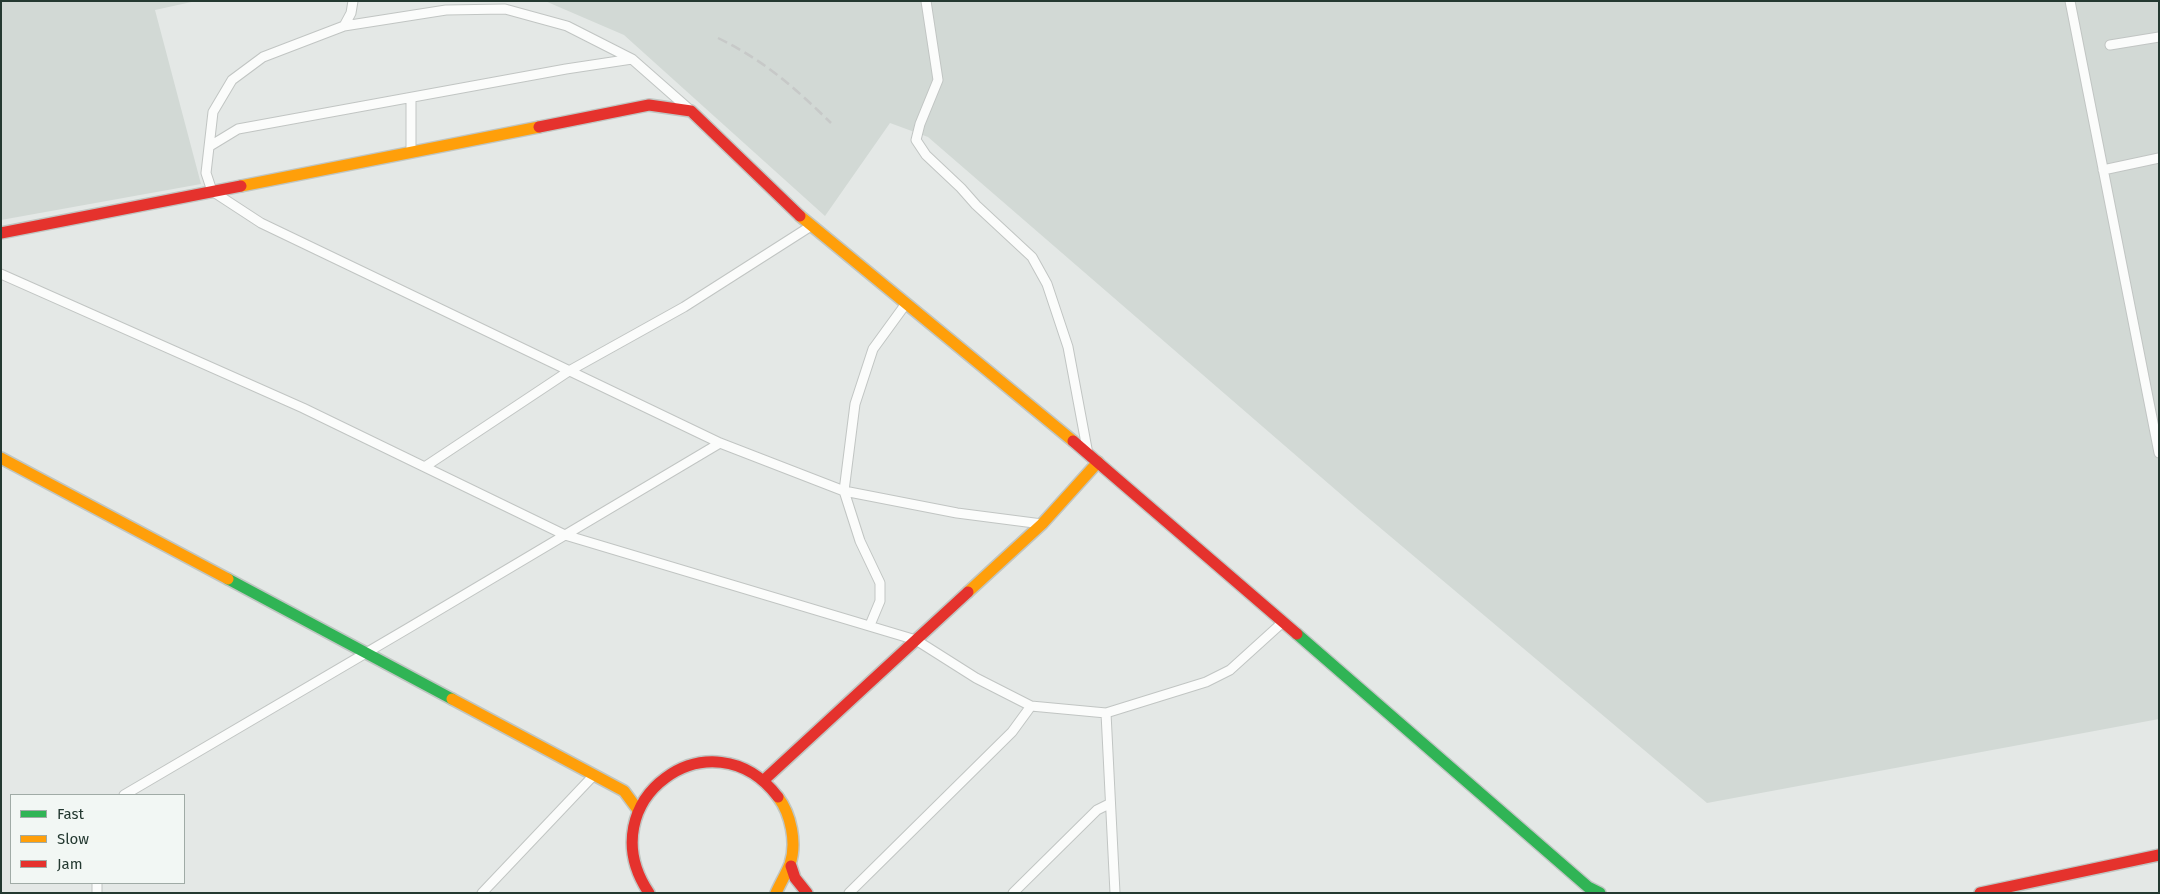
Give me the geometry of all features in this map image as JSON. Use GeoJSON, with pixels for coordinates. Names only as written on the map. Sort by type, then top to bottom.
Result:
{"type":"FeatureCollection","features":[{"type":"Feature","properties":{"kind":"street"},"geometry":{"type":"LineString","coordinates":[[344,26],[351,13],[353,1]]}},
{"type":"Feature","properties":{"kind":"street"},"geometry":{"type":"LineString","coordinates":[[926,1],[938,80],[920,124],[916,140],[926,155],[1032,257],[1047,284],[1068,346],[1088,454]]}},
{"type":"Feature","properties":{"kind":"street"},"geometry":{"type":"LineString","coordinates":[[2070,1],[2159,453]]}},
{"type":"Feature","properties":{"kind":"street"},"geometry":{"type":"LineString","coordinates":[[1042,524],[957,513],[844,491],[720,443],[260,223],[212,191],[206,173],[213,112],[232,80],[263,57],[344,26],[446,10],[505,9],[567,26],[632,59],[691,111],[811,226],[1098,462],[1589,890],[1600,893]]}},
{"type":"Feature","properties":{"kind":"street"},"geometry":{"type":"LineString","coordinates":[[2110,45],[2159,37]]}},
{"type":"Feature","properties":{"kind":"street"},"geometry":{"type":"LineString","coordinates":[[210,146],[238,129],[566,69],[632,59]]}},
{"type":"Feature","properties":{"kind":"street"},"geometry":{"type":"LineString","coordinates":[[411,98],[411,152]]}},
{"type":"Feature","properties":{"kind":"street"},"geometry":{"type":"LineString","coordinates":[[1,233],[648,105],[691,111]]}},
{"type":"Feature","properties":{"kind":"street"},"geometry":{"type":"LineString","coordinates":[[2103,170],[2159,158]]}},
{"type":"Feature","properties":{"kind":"street"},"geometry":{"type":"LineString","coordinates":[[426,466],[569,371],[684,307],[811,226]]}},
{"type":"Feature","properties":{"kind":"street"},"geometry":{"type":"LineString","coordinates":[[1,274],[303,408],[565,535],[916,640],[976,678],[1031,706],[1106,713],[1206,682],[1230,670],[1283,622]]}},
{"type":"Feature","properties":{"kind":"street"},"geometry":{"type":"LineString","coordinates":[[870,625],[880,601],[880,583],[860,541],[844,491],[855,404],[858,394],[873,349],[905,305]]}},
{"type":"Feature","properties":{"kind":"street"},"geometry":{"type":"LineString","coordinates":[[126,794],[367,654],[720,443]]}},
{"type":"Feature","properties":{"kind":"street"},"geometry":{"type":"LineString","coordinates":[[1,458],[594,776],[624,791],[650,791]]}},
{"type":"Feature","properties":{"kind":"street"},"geometry":{"type":"LineString","coordinates":[[764,780],[1042,524],[1098,462]]}},
{"type":"Feature","properties":{"kind":"street"},"geometry":{"type":"LineString","coordinates":[[849,893],[1012,732],[1031,706]]}},
{"type":"Feature","properties":{"kind":"street"},"geometry":{"type":"LineString","coordinates":[[1106,713],[1109,804],[1115,893]]}},
{"type":"Feature","properties":{"kind":"street"},"geometry":{"type":"LineString","coordinates":[[647,891],[636,870],[632,850],[632,830],[638,810],[657,783],[674,771],[705,762],[736,765],[764,780],[779,795],[789,814],[794,834],[791,866],[776,893]]}},
{"type":"Feature","properties":{"kind":"street"},"geometry":{"type":"LineString","coordinates":[[482,893],[594,776]]}},
{"type":"Feature","properties":{"kind":"street"},"geometry":{"type":"LineString","coordinates":[[624,791],[638,810]]}},
{"type":"Feature","properties":{"kind":"street"},"geometry":{"type":"LineString","coordinates":[[1013,893],[1097,810],[1109,804]]}},
{"type":"Feature","properties":{"kind":"street"},"geometry":{"type":"LineString","coordinates":[[1980,893],[2159,855]]}},
{"type":"Feature","properties":{"kind":"street"},"geometry":{"type":"LineString","coordinates":[[791,866],[795,878],[808,893]]}},
{"type":"Feature","properties":{"kind":"shaded area"},"geometry":{"type":"Polygon","coordinates":[[[1,1],[196,1],[155,10],[201,184],[1,220],[1,1]]]}},
{"type":"Feature","properties":{"kind":"shaded area"},"geometry":{"type":"Polygon","coordinates":[[[545,1],[2159,1],[2159,719],[1707,803],[1359,510],[928,137],[890,123],[825,216],[624,35],[545,1]]]}},
{"type":"Feature","properties":{"kind":"railway"},"geometry":{"type":"LineString","coordinates":[[718,38],[765,66],[831,123]]}},
{"type":"Feature","properties":{"kind":"traffic: fast"},"geometry":{"type":"LineString","coordinates":[[228,579],[452,699]]}},
{"type":"Feature","properties":{"kind":"traffic: fast"},"geometry":{"type":"LineString","coordinates":[[1297,634],[1588,887],[1600,893]]}},
{"type":"Feature","properties":{"kind":"traffic: slow"},"geometry":{"type":"LineString","coordinates":[[241,186],[539,127]]}},
{"type":"Feature","properties":{"kind":"traffic: slow"},"geometry":{"type":"LineString","coordinates":[[800,216],[1073,441]]}},
{"type":"Feature","properties":{"kind":"traffic: slow"},"geometry":{"type":"LineString","coordinates":[[1,458],[228,579]]}},
{"type":"Feature","properties":{"kind":"traffic: slow"},"geometry":{"type":"LineString","coordinates":[[968,592],[1042,524],[1098,462]]}},
{"type":"Feature","properties":{"kind":"traffic: slow"},"geometry":{"type":"LineString","coordinates":[[452,699],[624,791],[638,810]]}},
{"type":"Feature","properties":{"kind":"traffic: slow"},"geometry":{"type":"LineString","coordinates":[[776,893],[790,864],[793,847],[789,820],[778,797]]}},
{"type":"Feature","properties":{"kind":"traffic: jam"},"geometry":{"type":"LineString","coordinates":[[539,127],[649,105],[691,111],[800,216]]}},
{"type":"Feature","properties":{"kind":"traffic: jam"},"geometry":{"type":"LineString","coordinates":[[1,233],[241,186]]}},
{"type":"Feature","properties":{"kind":"traffic: jam"},"geometry":{"type":"LineString","coordinates":[[1073,441],[1297,634]]}},
{"type":"Feature","properties":{"kind":"traffic: jam"},"geometry":{"type":"LineString","coordinates":[[764,780],[968,592]]}},
{"type":"Feature","properties":{"kind":"traffic: jam"},"geometry":{"type":"LineString","coordinates":[[649,893],[634,859],[634,827],[645,799],[666,778],[692,765],[721,762],[751,772],[778,797]]}},
{"type":"Feature","properties":{"kind":"traffic: jam"},"geometry":{"type":"LineString","coordinates":[[1980,893],[2159,855]]}},
{"type":"Feature","properties":{"kind":"traffic: jam"},"geometry":{"type":"LineString","coordinates":[[791,866],[795,878],[807,893]]}}]}
